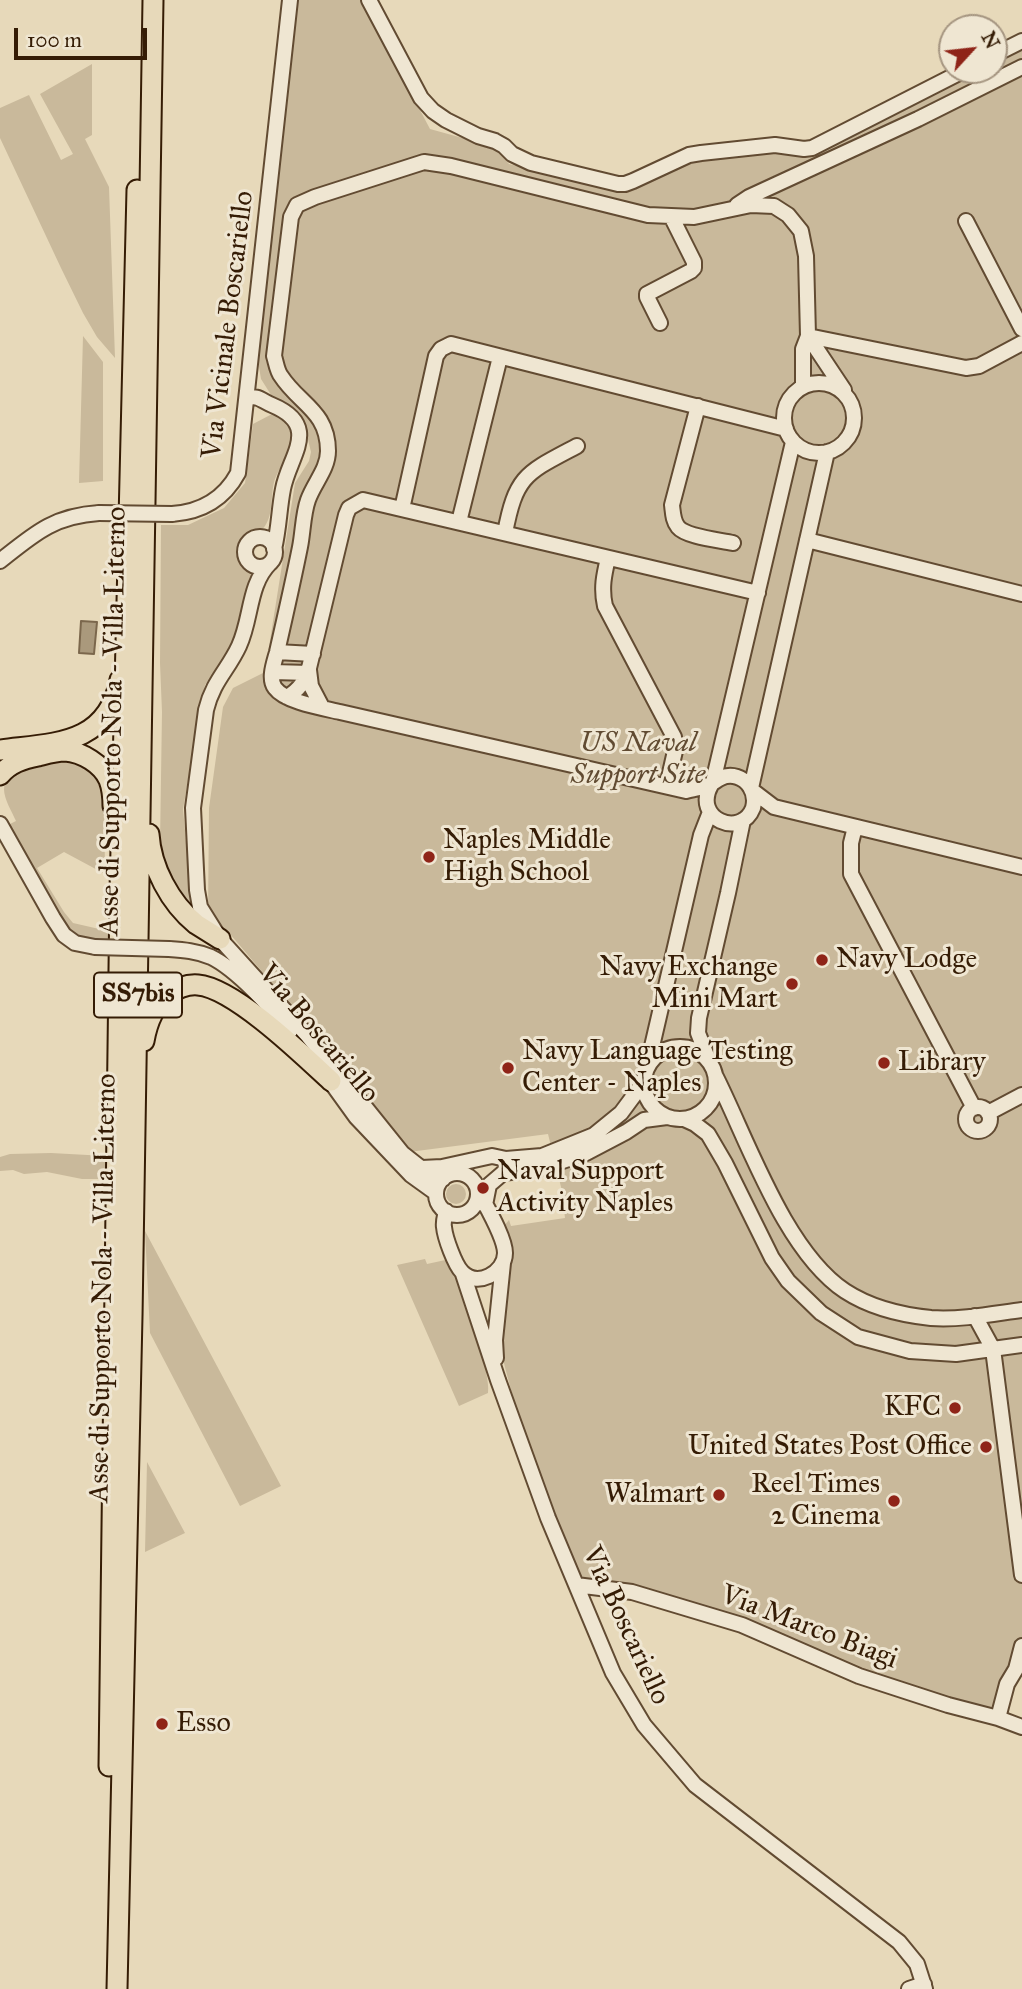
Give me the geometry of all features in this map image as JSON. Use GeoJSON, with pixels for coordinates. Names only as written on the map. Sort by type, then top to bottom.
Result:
{"type":"FeatureCollection","features":[{"type":"Feature","properties":{"kind":"highway","name":"Asse di Supporto Nola - Villa Literno"},"geometry":{"type":"LineString","coordinates":[[106,1989],[120,890],[140,0]]}},
{"type":"Feature","properties":{"kind":"highway","name":"Asse di Supporto Nola - Villa Literno"},"geometry":{"type":"LineString","coordinates":[[117,1989],[136,1115],[153,0]]}},
{"type":"Feature","properties":{"kind":"highway"},"geometry":{"type":"LineString","coordinates":[[0,750],[61,743],[78,738],[100,723],[112,704],[119,684],[128,620]]}},
{"type":"Feature","properties":{"kind":"highway"},"geometry":{"type":"LineString","coordinates":[[142,735],[149,841],[155,865],[170,895],[195,923],[220,939]]}},
{"type":"Feature","properties":{"kind":"highway"},"geometry":{"type":"LineString","coordinates":[[0,775],[13,763],[65,751],[79,754],[102,769],[109,779],[112,794],[120,890]]}},
{"type":"Feature","properties":{"kind":"highway"},"geometry":{"type":"LineString","coordinates":[[136,1115],[146,1027],[162,999],[190,985],[206,986],[228,995],[331,1081]]}},
{"type":"Feature","properties":{"kind":"street","name":"Via Vicinale Boscariello"},"geometry":{"type":"LineString","coordinates":[[0,561],[40,530],[77,515],[190,512],[217,499],[233,481],[240,464],[290,0]]}},
{"type":"Feature","properties":{"kind":"street"},"geometry":{"type":"LineString","coordinates":[[369,0],[421,98],[433,111],[478,136],[495,141],[512,155],[531,163],[618,184],[634,181],[689,155],[775,145],[812,148],[938,84]]}},
{"type":"Feature","properties":{"kind":"street"},"geometry":{"type":"LineString","coordinates":[[730,209],[748,197],[918,119],[1022,67]]}},
{"type":"Feature","properties":{"kind":"street"},"geometry":{"type":"LineString","coordinates":[[803,386],[803,349],[808,336],[806,256],[801,232],[788,215],[774,206],[751,205],[694,216],[648,215],[451,166],[424,162],[297,205],[291,217],[274,356],[280,375],[315,411],[322,422],[327,436],[328,453],[326,466],[308,500],[273,672],[274,686],[287,697],[322,707],[686,790],[712,784],[719,778],[734,776],[747,782],[752,790],[774,807],[1022,867]]}},
{"type":"Feature","properties":{"kind":"street"},"geometry":{"type":"LineString","coordinates":[[660,323],[647,295],[694,268],[694,262],[671,216]]}},
{"type":"Feature","properties":{"kind":"street"},"geometry":{"type":"LineString","coordinates":[[966,221],[1022,329]]}},
{"type":"Feature","properties":{"kind":"street"},"geometry":{"type":"LineString","coordinates":[[808,336],[966,368],[979,366],[1022,343]]}},
{"type":"Feature","properties":{"kind":"street"},"geometry":{"type":"LineString","coordinates":[[786,405],[784,417],[790,435],[803,449],[815,453],[838,448],[852,431],[855,420],[849,398],[808,336]]}},
{"type":"Feature","properties":{"kind":"street"},"geometry":{"type":"LineString","coordinates":[[402,509],[436,356],[440,349],[451,344],[755,421],[790,435]]}},
{"type":"Feature","properties":{"kind":"street"},"geometry":{"type":"LineString","coordinates":[[460,522],[500,357]]}},
{"type":"Feature","properties":{"kind":"street"},"geometry":{"type":"LineString","coordinates":[[250,370],[271,405]]}},
{"type":"Feature","properties":{"kind":"street"},"geometry":{"type":"LineString","coordinates":[[755,421],[771,417],[786,405],[796,391],[813,383],[833,385],[849,398]]}},
{"type":"Feature","properties":{"kind":"street"},"geometry":{"type":"LineString","coordinates":[[247,399],[251,396],[257,397],[271,405]]}},
{"type":"Feature","properties":{"kind":"street","name":"Via Boscariello"},"geometry":{"type":"LineString","coordinates":[[271,405],[279,407],[292,419],[297,426],[299,444],[284,485],[279,529],[272,556],[256,583],[239,648],[210,694],[199,756],[194,808],[200,907],[220,939],[308,1036],[402,1153],[439,1186]]}},
{"type":"Feature","properties":{"kind":"street"},"geometry":{"type":"LineString","coordinates":[[698,406],[672,505],[674,519],[679,529],[690,534],[733,543]]}},
{"type":"Feature","properties":{"kind":"street"},"geometry":{"type":"LineString","coordinates":[[790,435],[758,593],[712,784],[706,797],[709,811],[701,835],[645,1075],[645,1093],[657,1111],[684,1119],[708,1134],[772,1258],[788,1281],[821,1313],[858,1337],[910,1351],[956,1353],[1022,1345]]}},
{"type":"Feature","properties":{"kind":"street"},"geometry":{"type":"LineString","coordinates":[[505,533],[511,503],[523,481],[544,464],[577,446]]}},
{"type":"Feature","properties":{"kind":"street"},"geometry":{"type":"LineString","coordinates":[[827,452],[752,790],[754,803],[746,817],[699,1018],[698,1033],[764,1180],[798,1242],[818,1268],[844,1290],[872,1306],[901,1314],[933,1318],[1022,1310]]}},
{"type":"Feature","properties":{"kind":"street"},"geometry":{"type":"LineString","coordinates":[[287,697],[302,685],[310,667],[346,515],[349,508],[363,500],[758,593]]}},
{"type":"Feature","properties":{"kind":"street"},"geometry":{"type":"LineString","coordinates":[[807,540],[1022,594]]}},
{"type":"Feature","properties":{"kind":"street"},"geometry":{"type":"LineString","coordinates":[[608,558],[602,593],[605,606],[674,737],[675,751],[667,786]]}},
{"type":"Feature","properties":{"kind":"street"},"geometry":{"type":"LineString","coordinates":[[277,652],[310,667]]}},
{"type":"Feature","properties":{"kind":"street"},"geometry":{"type":"LineString","coordinates":[[273,672],[310,667]]}},
{"type":"Feature","properties":{"kind":"street"},"geometry":{"type":"LineString","coordinates":[[310,667],[311,686],[322,707]]}},
{"type":"Feature","properties":{"kind":"street"},"geometry":{"type":"LineString","coordinates":[[686,790],[721,822],[736,823],[774,807]]}},
{"type":"Feature","properties":{"kind":"street","name":"Via Boscariello"},"geometry":{"type":"LineString","coordinates":[[0,824],[64,935],[75,943],[95,947],[192,950],[227,968],[285,1024],[356,1117],[411,1175],[425,1183],[439,1186]]}},
{"type":"Feature","properties":{"kind":"street"},"geometry":{"type":"LineString","coordinates":[[855,827],[851,843],[851,874],[981,1111],[1022,1095]]}},
{"type":"Feature","properties":{"kind":"street"},"geometry":{"type":"LineString","coordinates":[[467,1168],[477,1190],[476,1202],[467,1212],[454,1215],[439,1204],[439,1186],[455,1173],[492,1156],[506,1159],[541,1156],[594,1135],[621,1113],[652,1059],[661,1052],[681,1046],[692,1048],[709,1061]]}},
{"type":"Feature","properties":{"kind":"street"},"geometry":{"type":"LineString","coordinates":[[684,1119],[695,1116],[712,1100],[716,1077]]}},
{"type":"Feature","properties":{"kind":"street"},"geometry":{"type":"LineString","coordinates":[[485,1205],[489,1185],[503,1173],[542,1168],[586,1153],[644,1120],[667,1116]]}},
{"type":"Feature","properties":{"kind":"street"},"geometry":{"type":"LineString","coordinates":[[421,1168],[467,1168]]}},
{"type":"Feature","properties":{"kind":"street","name":"Via Boscariello"},"geometry":{"type":"LineString","coordinates":[[477,1190],[505,1252],[495,1340],[498,1380]]}},
{"type":"Feature","properties":{"kind":"street","name":"Via Boscariello"},"geometry":{"type":"LineString","coordinates":[[446,1211],[443,1225],[456,1262],[463,1273],[548,1518],[613,1673],[644,1725],[695,1785],[899,1942],[917,1964],[924,1987]]}},
{"type":"Feature","properties":{"kind":"street"},"geometry":{"type":"LineString","coordinates":[[463,1273],[473,1279],[485,1279],[496,1273],[503,1261]]}},
{"type":"Feature","properties":{"kind":"street"},"geometry":{"type":"LineString","coordinates":[[975,1316],[993,1349],[1022,1575]]}},
{"type":"Feature","properties":{"kind":"street","name":"Via Marco Biagi"},"geometry":{"type":"LineString","coordinates":[[576,1585],[632,1592],[743,1625],[859,1675],[948,1705],[1021,1722]]}},
{"type":"Feature","properties":{"kind":"street"},"geometry":{"type":"LineString","coordinates":[[998,1718],[1007,1684],[1016,1669],[1022,1646]]}},
{"type":"Feature","properties":{"kind":"street"},"geometry":{"type":"LineString","coordinates":[[909,1989],[924,1987]]}},
{"type":"Feature","properties":{"kind":"green space","name":"US Naval Support Site"},"geometry":{"type":"Polygon","coordinates":[[[298,0],[362,0],[430,129],[495,147],[509,164],[627,192],[694,160],[783,152],[804,156],[954,84],[1008,84],[1008,57],[1022,50],[1022,1677],[1012,1674],[1001,1715],[851,1669],[701,1605],[603,1582],[580,1581],[526,1448],[499,1344],[512,1251],[503,1227],[509,1220],[511,1226],[565,1218],[562,1191],[548,1134],[409,1152],[321,1041],[230,934],[208,916],[209,808],[223,707],[233,688],[265,672],[295,483],[309,461],[311,452],[305,427],[299,418],[273,398],[261,379],[256,349],[298,0]]]}},
{"type":"Feature","properties":{"kind":"green space"},"geometry":{"type":"Polygon","coordinates":[[[92,64],[92,135],[85,139],[109,187],[115,358],[97,337],[83,313],[0,138],[0,108],[29,95],[61,160],[73,154],[40,94],[92,64]]]}},
{"type":"Feature","properties":{"kind":"green space"},"geometry":{"type":"Polygon","coordinates":[[[83,336],[103,362],[103,481],[79,483],[83,336]]]}},
{"type":"Feature","properties":{"kind":"green space"},"geometry":{"type":"Polygon","coordinates":[[[274,413],[290,431],[291,444],[275,479],[268,521],[261,530],[245,541],[243,553],[240,555],[242,564],[250,570],[251,576],[241,624],[232,646],[205,685],[183,809],[192,906],[202,922],[185,904],[166,867],[160,844],[161,525],[188,525],[224,508],[245,483],[253,424],[274,413]]]}},
{"type":"Feature","properties":{"kind":"green space"},"geometry":{"type":"Polygon","coordinates":[[[65,760],[81,765],[94,776],[104,791],[105,874],[64,852],[37,868],[73,923],[108,931],[108,941],[79,938],[64,927],[8,825],[16,821],[4,793],[6,780],[11,773],[27,764],[65,760]]]}},
{"type":"Feature","properties":{"kind":"green space"},"geometry":{"type":"Polygon","coordinates":[[[10,1154],[106,1156],[106,1179],[82,1179],[47,1172],[24,1174],[13,1170],[0,1171],[0,1157],[10,1154]]]}},
{"type":"Feature","properties":{"kind":"green space"},"geometry":{"type":"Polygon","coordinates":[[[456,1184],[463,1187],[466,1194],[463,1201],[456,1204],[449,1201],[446,1194],[449,1187],[456,1184]]]}},
{"type":"Feature","properties":{"kind":"green space"},"geometry":{"type":"Polygon","coordinates":[[[145,1231],[281,1486],[240,1506],[150,1333],[145,1231]]]}},
{"type":"Feature","properties":{"kind":"green space"},"geometry":{"type":"Polygon","coordinates":[[[425,1259],[427,1264],[450,1259],[485,1367],[488,1393],[459,1406],[397,1265],[425,1259]]]}},
{"type":"Feature","properties":{"kind":"green space"},"geometry":{"type":"Polygon","coordinates":[[[147,1462],[185,1533],[145,1552],[147,1462]]]}},
{"type":"Feature","properties":{"kind":"shaded area"},"geometry":{"type":"Polygon","coordinates":[[[81,621],[97,622],[94,654],[79,653],[81,621]]]}},
{"type":"Feature","properties":{"kind":"place","name":"Naples Middle High School"},"geometry":{"type":"Point","coordinates":[429,857]}},
{"type":"Feature","properties":{"kind":"place","name":"Navy Lodge"},"geometry":{"type":"Point","coordinates":[822,960]}},
{"type":"Feature","properties":{"kind":"place","name":"Navy Exchange Mini Mart"},"geometry":{"type":"Point","coordinates":[792,984]}},
{"type":"Feature","properties":{"kind":"place","name":"Library"},"geometry":{"type":"Point","coordinates":[884,1063]}},
{"type":"Feature","properties":{"kind":"place","name":"Navy Language Testing Center - Naples"},"geometry":{"type":"Point","coordinates":[508,1068]}},
{"type":"Feature","properties":{"kind":"place","name":"Naval Support Activity Naples"},"geometry":{"type":"Point","coordinates":[483,1188]}},
{"type":"Feature","properties":{"kind":"place","name":"KFC"},"geometry":{"type":"Point","coordinates":[955,1408]}},
{"type":"Feature","properties":{"kind":"place","name":"United States Post Office"},"geometry":{"type":"Point","coordinates":[986,1447]}},
{"type":"Feature","properties":{"kind":"place","name":"Walmart"},"geometry":{"type":"Point","coordinates":[719,1495]}},
{"type":"Feature","properties":{"kind":"place","name":"Reel Times 2 Cinema"},"geometry":{"type":"Point","coordinates":[894,1501]}},
{"type":"Feature","properties":{"kind":"place","name":"Esso"},"geometry":{"type":"Point","coordinates":[162,1724]}}]}
